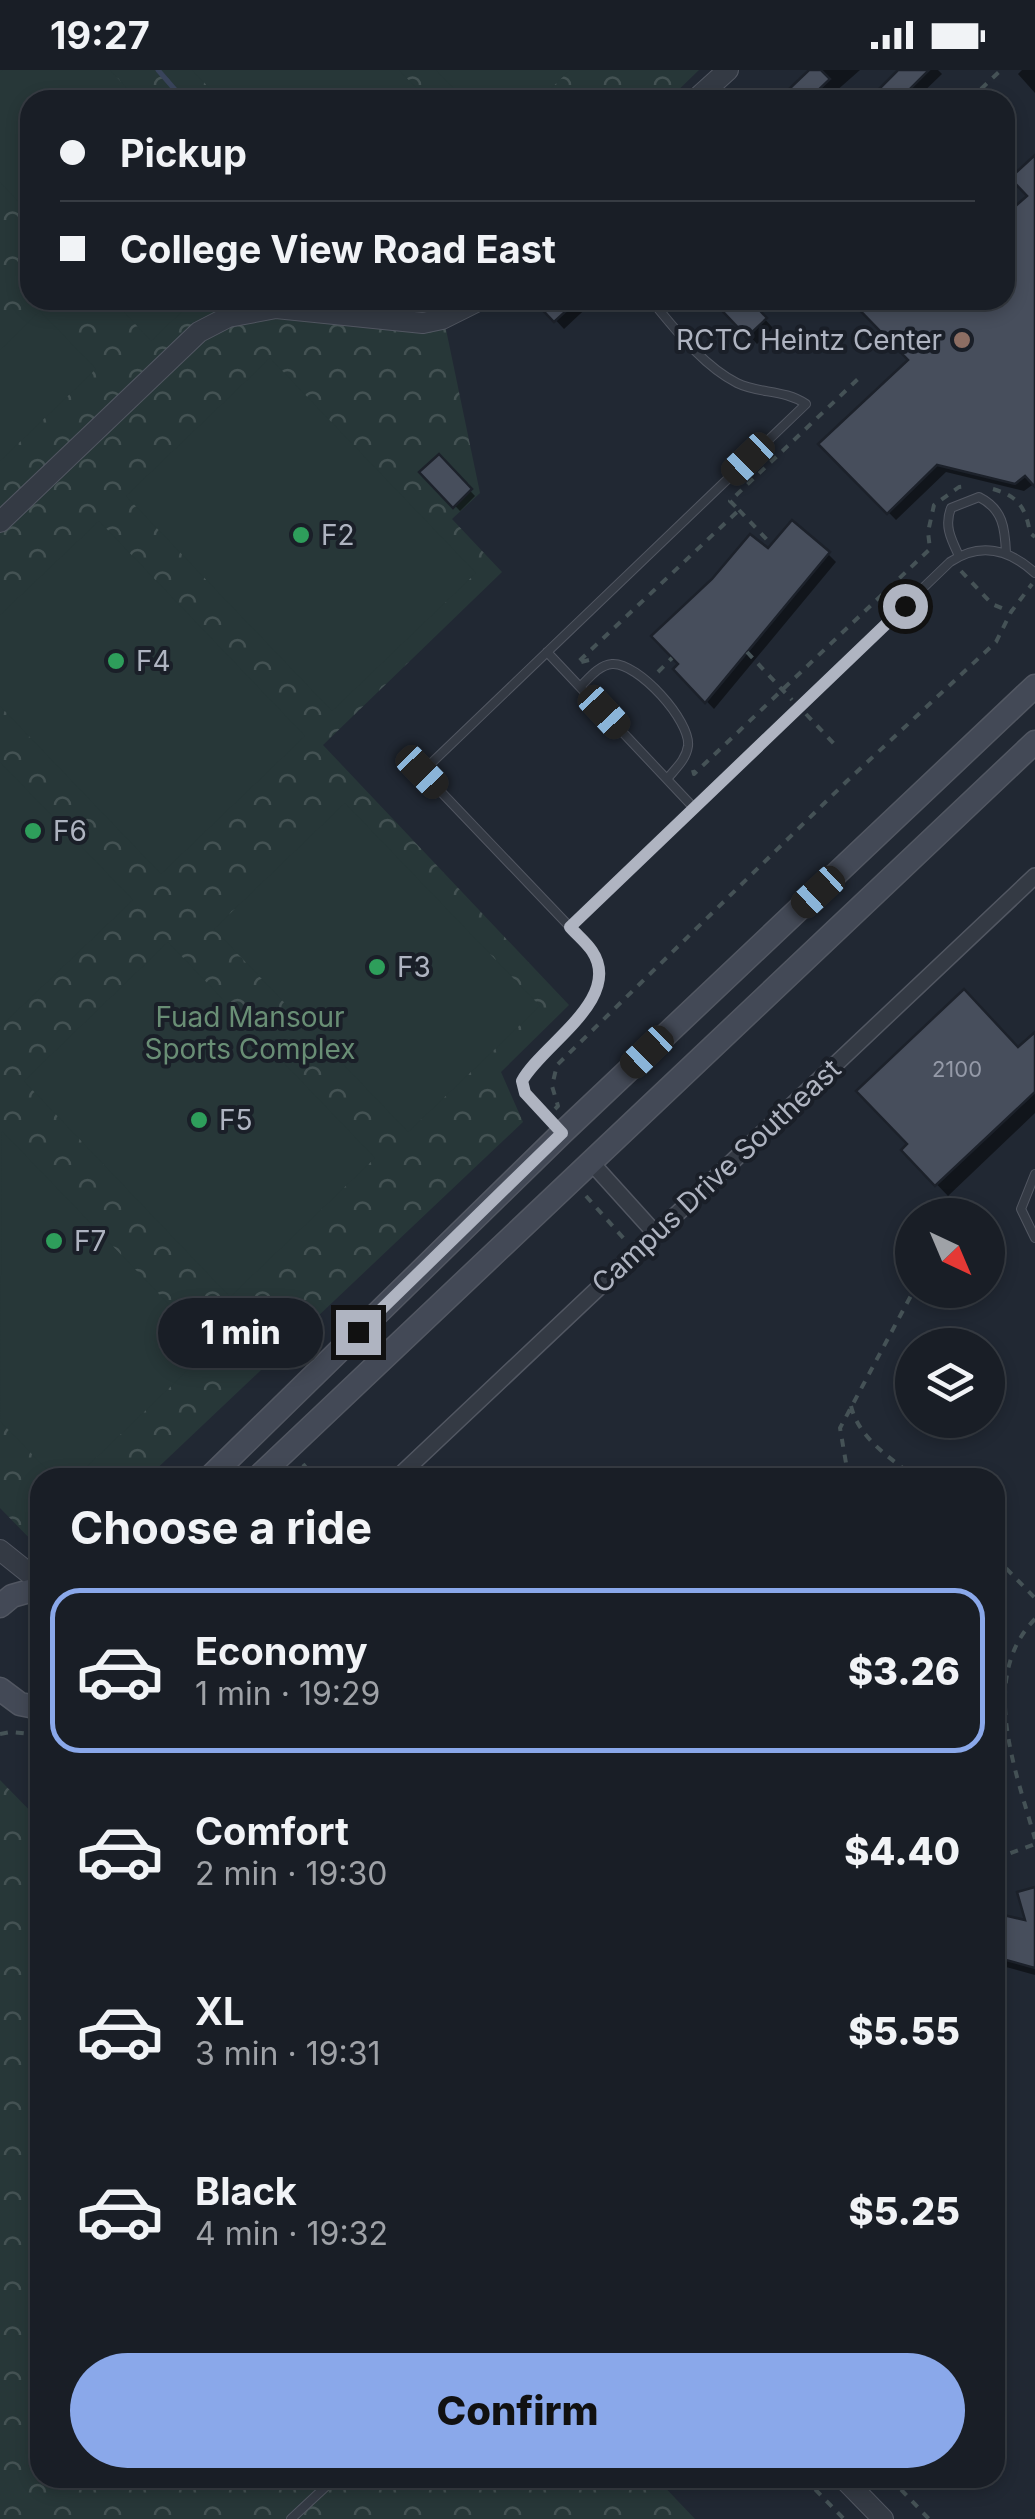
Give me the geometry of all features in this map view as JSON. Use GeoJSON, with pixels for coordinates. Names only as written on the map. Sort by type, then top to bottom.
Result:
{"type":"FeatureCollection","features":[{"type":"Feature","properties":{"kind":"main road"},"geometry":{"type":"LineString","coordinates":[[219,1468],[555,1126],[1035,686]]}},
{"type":"Feature","properties":{"kind":"main road"},"geometry":{"type":"LineString","coordinates":[[268,1468],[1035,742]]}},
{"type":"Feature","properties":{"kind":"main road"},"geometry":{"type":"LineString","coordinates":[[0,1606],[30,1589]]}},
{"type":"Feature","properties":{"kind":"main road"},"geometry":{"type":"LineString","coordinates":[[0,1689],[20,1707]]}},
{"type":"Feature","properties":{"kind":"street"},"geometry":{"type":"LineString","coordinates":[[707,90],[728,70]]}},
{"type":"Feature","properties":{"kind":"street"},"geometry":{"type":"LineString","coordinates":[[0,522],[199,332],[228,316],[264,310]]}},
{"type":"Feature","properties":{"kind":"street"},"geometry":{"type":"LineString","coordinates":[[296,310],[423,323],[442,320],[461,310]]}},
{"type":"Feature","properties":{"kind":"street","name":"Campus Drive Southeast"},"geometry":{"type":"LineString","coordinates":[[408,1468],[1035,876]]}},
{"type":"Feature","properties":{"kind":"street"},"geometry":{"type":"LineString","coordinates":[[590,1161],[656,1232]]}},
{"type":"Feature","properties":{"kind":"street"},"geometry":{"type":"LineString","coordinates":[[0,1550],[30,1576]]}},
{"type":"Feature","properties":{"kind":"street"},"geometry":{"type":"LineString","coordinates":[[854,2488],[883,2519]]}},
{"type":"Feature","properties":{"kind":"lane"},"geometry":{"type":"LineString","coordinates":[[555,1126],[525,1093],[522,1081],[585,1013],[598,976],[592,951],[422,772],[806,404],[792,394],[741,386],[717,371],[660,310]]}},
{"type":"Feature","properties":{"kind":"lane"},"geometry":{"type":"LineString","coordinates":[[959,556],[948,534],[947,519],[951,508],[979,497],[1000,513],[1006,553]]}},
{"type":"Feature","properties":{"kind":"lane"},"geometry":{"type":"LineString","coordinates":[[570,927],[950,562],[966,551],[984,549],[1006,553],[1035,577]]}},
{"type":"Feature","properties":{"kind":"lane"},"geometry":{"type":"LineString","coordinates":[[547,652],[694,808]]}},
{"type":"Feature","properties":{"kind":"lane"},"geometry":{"type":"LineString","coordinates":[[580,686],[602,667],[628,666],[676,713],[689,742],[685,757],[666,779]]}},
{"type":"Feature","properties":{"kind":"lane"},"geometry":{"type":"LineString","coordinates":[[1035,1174],[1021,1210],[1035,1238]]}},
{"type":"Feature","properties":{"kind":"lane"},"geometry":{"type":"LineString","coordinates":[[291,2519],[324,2488]]}},
{"type":"Feature","properties":{"kind":"path"},"geometry":{"type":"LineString","coordinates":[[981,89],[1001,70]]}},
{"type":"Feature","properties":{"kind":"path"},"geometry":{"type":"LineString","coordinates":[[771,544],[730,501],[858,379]]}},
{"type":"Feature","properties":{"kind":"path"},"geometry":{"type":"LineString","coordinates":[[930,549],[928,532],[934,505],[959,487],[980,486]]}},
{"type":"Feature","properties":{"kind":"path"},"geometry":{"type":"LineString","coordinates":[[990,488],[1017,500],[1035,537]]}},
{"type":"Feature","properties":{"kind":"path"},"geometry":{"type":"LineString","coordinates":[[1026,512],[1035,508]]}},
{"type":"Feature","properties":{"kind":"path"},"geometry":{"type":"LineString","coordinates":[[602,656],[577,663],[739,510]]}},
{"type":"Feature","properties":{"kind":"path"},"geometry":{"type":"LineString","coordinates":[[930,549],[950,562],[992,604],[1010,612]]}},
{"type":"Feature","properties":{"kind":"path"},"geometry":{"type":"LineString","coordinates":[[691,766],[694,774],[930,549]]}},
{"type":"Feature","properties":{"kind":"path"},"geometry":{"type":"LineString","coordinates":[[555,1126],[558,1106],[552,1086],[556,1065],[846,780],[996,642],[1022,592],[1035,577]]}},
{"type":"Feature","properties":{"kind":"path"},"geometry":{"type":"LineString","coordinates":[[647,682],[672,658]]}},
{"type":"Feature","properties":{"kind":"path"},"geometry":{"type":"LineString","coordinates":[[584,1194],[636,1251]]}},
{"type":"Feature","properties":{"kind":"path"},"geometry":{"type":"LineString","coordinates":[[845,1468],[840,1428],[904,1308]]}},
{"type":"Feature","properties":{"kind":"path"},"geometry":{"type":"LineString","coordinates":[[851,1406],[856,1424],[903,1468]]}},
{"type":"Feature","properties":{"kind":"path"},"geometry":{"type":"LineString","coordinates":[[303,1464],[306,1468]]}},
{"type":"Feature","properties":{"kind":"path"},"geometry":{"type":"LineString","coordinates":[[1005,1567],[1035,1598]]}},
{"type":"Feature","properties":{"kind":"path"},"geometry":{"type":"LineString","coordinates":[[1005,1675],[1020,1635],[1035,1619]]}},
{"type":"Feature","properties":{"kind":"path"},"geometry":{"type":"LineString","coordinates":[[1005,1707],[1035,1840],[1005,1855]]}},
{"type":"Feature","properties":{"kind":"path"},"geometry":{"type":"LineString","coordinates":[[0,1734],[30,1735]]}},
{"type":"Feature","properties":{"kind":"path"},"geometry":{"type":"LineString","coordinates":[[814,2488],[844,2519]]}},
{"type":"Feature","properties":{"kind":"path"},"geometry":{"type":"LineString","coordinates":[[900,2488],[929,2519]]}},
{"type":"Feature","properties":{"kind":"green space","name":"Fuad Mansour Sports Complex"},"geometry":{"type":"Polygon","coordinates":[[[0,70],[699,70],[678,90],[20,90],[20,310],[448,310],[443,315],[480,493],[452,519],[502,572],[323,745],[569,1005],[501,1072],[523,1122],[158,1468],[30,1468],[30,1539],[0,1508],[0,70]]]}},
{"type":"Feature","properties":{"kind":"green space"},"geometry":{"type":"Polygon","coordinates":[[[110,70],[129,90],[20,90],[20,203],[0,182],[0,73],[110,70]]]}},
{"type":"Feature","properties":{"kind":"green space"},"geometry":{"type":"Polygon","coordinates":[[[192,70],[399,70],[418,90],[211,90],[192,70]]]}},
{"type":"Feature","properties":{"kind":"green space"},"geometry":{"type":"Polygon","coordinates":[[[436,70],[570,70],[549,90],[455,90],[436,70]]]}},
{"type":"Feature","properties":{"kind":"green space"},"geometry":{"type":"Polygon","coordinates":[[[122,310],[184,310],[151,341],[122,310]]]}},
{"type":"Feature","properties":{"kind":"green space"},"geometry":{"type":"Polygon","coordinates":[[[40,311],[96,369],[0,461],[0,350],[40,311]]]}},
{"type":"Feature","properties":{"kind":"green space","name":"F2"},"geometry":{"type":"Polygon","coordinates":[[[270,358],[476,573],[332,711],[126,496],[270,358]]]}},
{"type":"Feature","properties":{"kind":"green space","name":"F4"},"geometry":{"type":"Polygon","coordinates":[[[99,521],[305,736],[161,874],[0,706],[0,615],[99,521]]]}},
{"type":"Feature","properties":{"kind":"green space","name":"F6"},"geometry":{"type":"Polygon","coordinates":[[[0,762],[133,900],[0,1027],[0,762]]]}},
{"type":"Feature","properties":{"kind":"green space","name":"F3"},"geometry":{"type":"Polygon","coordinates":[[[345,803],[540,1006],[408,1132],[214,929],[345,803]]]}},
{"type":"Feature","properties":{"kind":"green space","name":"F5"},"geometry":{"type":"Polygon","coordinates":[[[168,942],[375,1158],[230,1297],[24,1081],[168,942]]]}},
{"type":"Feature","properties":{"kind":"green space","name":"F7"},"geometry":{"type":"Polygon","coordinates":[[[2,1131],[211,1348],[85,1468],[45,1468],[0,1421],[2,1131]]]}},
{"type":"Feature","properties":{"kind":"green space"},"geometry":{"type":"Polygon","coordinates":[[[0,1780],[30,1811],[30,2488],[666,2488],[695,2519],[0,2519],[0,1780]]]}},
{"type":"Feature","properties":{"kind":"building"},"geometry":{"type":"Polygon","coordinates":[[[809,70],[821,70],[830,79],[818,90],[788,90],[809,70]]]}},
{"type":"Feature","properties":{"kind":"building"},"geometry":{"type":"Polygon","coordinates":[[[898,70],[929,70],[909,90],[878,90],[898,70]]]}},
{"type":"Feature","properties":{"kind":"building","name":"RCTC Heintz Center"},"geometry":{"type":"Polygon","coordinates":[[[1035,155],[1035,487],[1025,476],[1015,484],[937,465],[887,514],[818,444],[908,360],[860,310],[1015,310],[1015,206],[1027,196],[1015,183],[1015,173],[1035,155]]]}},
{"type":"Feature","properties":{"kind":"building"},"geometry":{"type":"Polygon","coordinates":[[[543,310],[567,310],[554,322],[543,310]]]}},
{"type":"Feature","properties":{"kind":"building"},"geometry":{"type":"Polygon","coordinates":[[[721,310],[759,310],[767,318],[747,337],[721,310]]]}},
{"type":"Feature","properties":{"kind":"building"},"geometry":{"type":"Polygon","coordinates":[[[439,454],[472,489],[453,508],[419,472],[439,454]]]}},
{"type":"Feature","properties":{"kind":"building"},"geometry":{"type":"Polygon","coordinates":[[[792,520],[830,552],[705,703],[673,669],[678,664],[651,636],[712,579],[750,534],[768,548],[792,520]]]}},
{"type":"Feature","properties":{"kind":"building"},"geometry":{"type":"Polygon","coordinates":[[[964,989],[1018,1047],[1035,1032],[1035,1092],[935,1186],[901,1150],[907,1144],[856,1091],[964,989]]]}},
{"type":"Feature","properties":{"kind":"building"},"geometry":{"type":"Polygon","coordinates":[[[1035,1887],[1035,1968],[1005,1960],[1005,1915],[1025,1920],[1017,1892],[1035,1887]]]}},
{"type":"Feature","properties":{"kind":"waterway"},"geometry":{"type":"LineString","coordinates":[[158,70],[175,90]]}},
{"type":"Feature","properties":{"kind":"place","name":"RCTC Heintz Center"},"geometry":{"type":"Point","coordinates":[962,340]}},
{"type":"Feature","properties":{"kind":"place","name":"F2"},"geometry":{"type":"Point","coordinates":[301,535]}},
{"type":"Feature","properties":{"kind":"place","name":"F4"},"geometry":{"type":"Point","coordinates":[116,661]}},
{"type":"Feature","properties":{"kind":"place","name":"F6"},"geometry":{"type":"Point","coordinates":[33,831]}},
{"type":"Feature","properties":{"kind":"place","name":"F3"},"geometry":{"type":"Point","coordinates":[377,967]}},
{"type":"Feature","properties":{"kind":"place","name":"F5"},"geometry":{"type":"Point","coordinates":[199,1120]}},
{"type":"Feature","properties":{"kind":"place","name":"F7"},"geometry":{"type":"Point","coordinates":[54,1241]}},
{"type":"Feature","properties":{"kind":"route"},"geometry":{"type":"LineString","coordinates":[[358,1332],[562,1133],[525,1093],[522,1081],[528,1070],[585,1013],[592,998],[598,963],[570,927],[905,606]]}}]}
